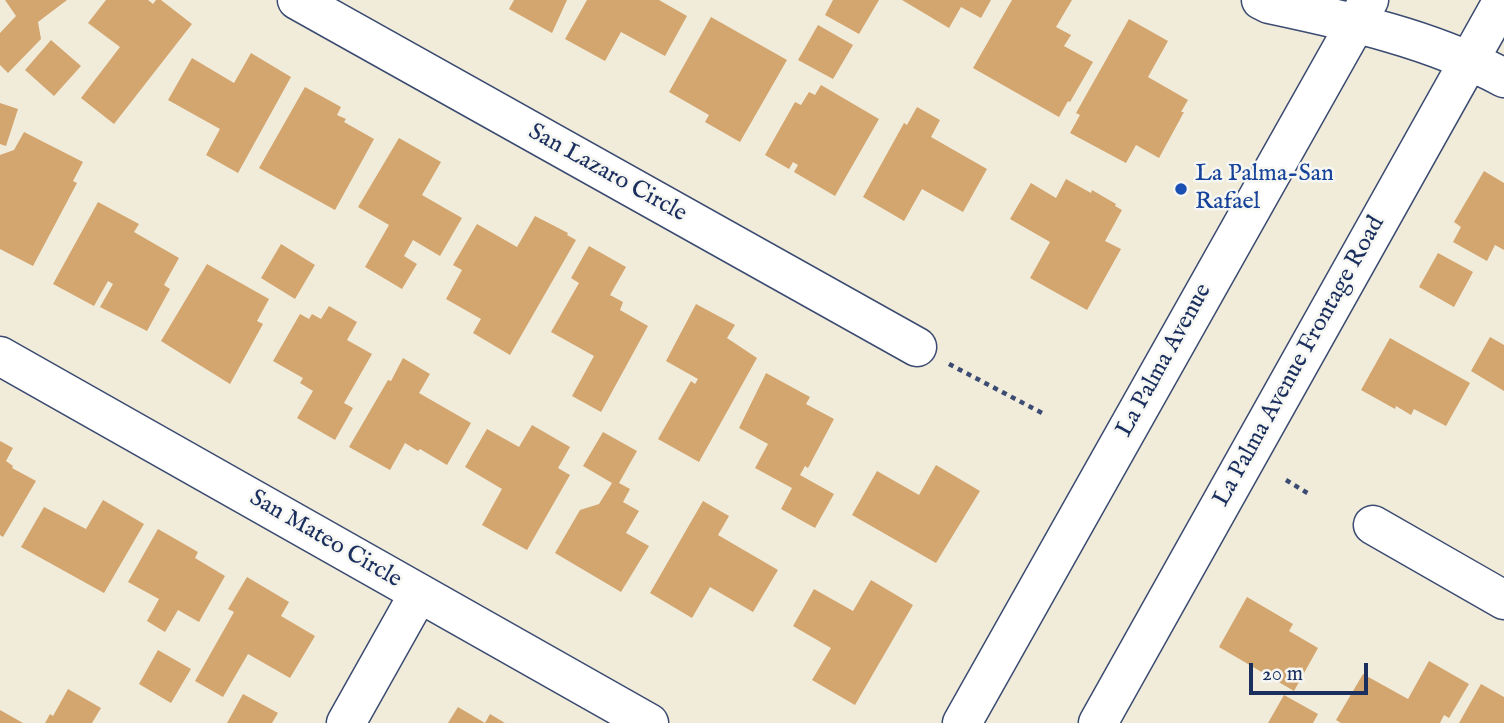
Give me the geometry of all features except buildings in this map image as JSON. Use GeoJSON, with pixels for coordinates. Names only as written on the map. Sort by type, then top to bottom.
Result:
{"type":"FeatureCollection","features":[{"type":"Feature","properties":{"kind":"street","name":"San Lazaro Circle"},"geometry":{"type":"LineString","coordinates":[[297,0],[917,347]]}},
{"type":"Feature","properties":{"kind":"street"},"geometry":{"type":"LineString","coordinates":[[1261,0],[1269,4],[1362,12],[1470,59],[1504,78]]}},
{"type":"Feature","properties":{"kind":"street","name":"La Palma Avenue Frontage Road"},"geometry":{"type":"LineString","coordinates":[[1098,723],[1503,0]]}},
{"type":"Feature","properties":{"kind":"street","name":"La Palma Avenue"},"geometry":{"type":"LineString","coordinates":[[962,723],[1362,12]]}},
{"type":"Feature","properties":{"kind":"street","name":"San Mateo Circle"},"geometry":{"type":"LineString","coordinates":[[0,356],[649,723]]}},
{"type":"Feature","properties":{"kind":"street"},"geometry":{"type":"LineString","coordinates":[[1373,525],[1504,600]]}},
{"type":"Feature","properties":{"kind":"street"},"geometry":{"type":"LineString","coordinates":[[346,723],[419,593]]}},
{"type":"Feature","properties":{"kind":"path"},"geometry":{"type":"LineString","coordinates":[[917,347],[1042,413]]}},
{"type":"Feature","properties":{"kind":"path"},"geometry":{"type":"LineString","coordinates":[[1286,480],[1310,494]]}},
{"type":"Feature","properties":{"kind":"place","name":"La Palma-San Rafael"},"geometry":{"type":"Point","coordinates":[1181,189]}}]}
